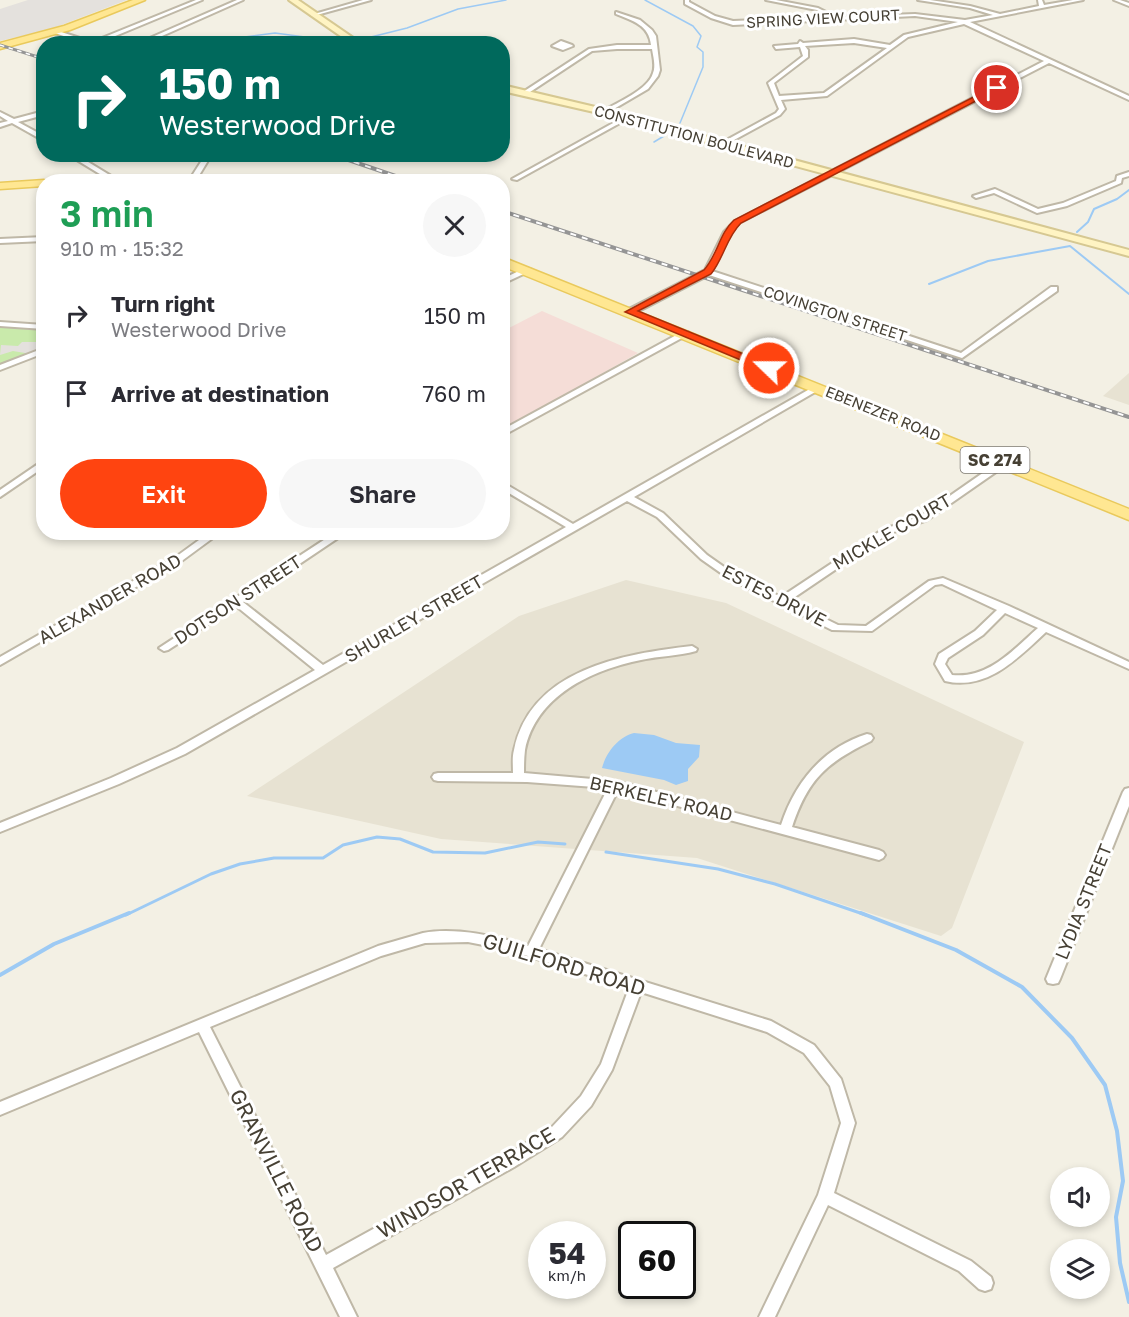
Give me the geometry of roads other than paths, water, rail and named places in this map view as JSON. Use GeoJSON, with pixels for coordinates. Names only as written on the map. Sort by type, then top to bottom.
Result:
{"type":"FeatureCollection","features":[{"type":"Feature","properties":{"kind":"main road"},"geometry":{"type":"LineString","coordinates":[[40,36],[141,0]]}},
{"type":"Feature","properties":{"kind":"main road"},"geometry":{"type":"LineString","coordinates":[[1,46],[36,37]]}},
{"type":"Feature","properties":{"kind":"main road"},"geometry":{"type":"LineString","coordinates":[[0,186],[36,184]]}},
{"type":"Feature","properties":{"kind":"main road","name":"EBENEZER ROAD"},"geometry":{"type":"LineString","coordinates":[[510,264],[1129,515]]}},
{"type":"Feature","properties":{"kind":"street"},"geometry":{"type":"LineString","coordinates":[[111,36],[200,0]]}},
{"type":"Feature","properties":{"kind":"street"},"geometry":{"type":"LineString","coordinates":[[157,36],[241,0]]}},
{"type":"Feature","properties":{"kind":"street"},"geometry":{"type":"LineString","coordinates":[[293,0],[346,36]]}},
{"type":"Feature","properties":{"kind":"street"},"geometry":{"type":"LineString","coordinates":[[313,15],[369,0]]}},
{"type":"Feature","properties":{"kind":"street","name":"SPRING VIEW COURT"},"geometry":{"type":"LineString","coordinates":[[687,0],[687,3],[713,17],[733,23],[907,15],[965,22]]}},
{"type":"Feature","properties":{"kind":"street"},"geometry":{"type":"LineString","coordinates":[[768,0],[811,6],[837,19]]}},
{"type":"Feature","properties":{"kind":"street","name":"SPRING VIEW COURT"},"geometry":{"type":"LineString","coordinates":[[920,0],[1000,15]]}},
{"type":"Feature","properties":{"kind":"street"},"geometry":{"type":"LineString","coordinates":[[1040,0],[1042,7]]}},
{"type":"Feature","properties":{"kind":"street"},"geometry":{"type":"LineString","coordinates":[[778,98],[825,95],[915,33],[1081,0]]}},
{"type":"Feature","properties":{"kind":"street"},"geometry":{"type":"LineString","coordinates":[[1116,0],[1129,5]]}},
{"type":"Feature","properties":{"kind":"street"},"geometry":{"type":"LineString","coordinates":[[938,17],[948,4]]}},
{"type":"Feature","properties":{"kind":"street"},"geometry":{"type":"LineString","coordinates":[[605,112],[634,96],[652,82],[657,70],[653,36],[650,31],[638,21],[618,13]]}},
{"type":"Feature","properties":{"kind":"street"},"geometry":{"type":"LineString","coordinates":[[965,22],[1129,98]]}},
{"type":"Feature","properties":{"kind":"street"},"geometry":{"type":"LineString","coordinates":[[55,32],[69,36]]}},
{"type":"Feature","properties":{"kind":"street"},"geometry":{"type":"LineString","coordinates":[[776,47],[800,43],[854,41],[892,47]]}},
{"type":"Feature","properties":{"kind":"street"},"geometry":{"type":"LineString","coordinates":[[723,144],[778,114],[782,109],[771,83],[806,56],[807,53],[800,43]]}},
{"type":"Feature","properties":{"kind":"street"},"geometry":{"type":"LineString","coordinates":[[568,47],[591,50],[653,47]]}},
{"type":"Feature","properties":{"kind":"street"},"geometry":{"type":"LineString","coordinates":[[525,93],[591,50]]}},
{"type":"Feature","properties":{"kind":"street"},"geometry":{"type":"LineString","coordinates":[[630,312],[708,272],[732,226],[1048,61]]}},
{"type":"Feature","properties":{"kind":"street","name":"CONSTITUTION BOULEVARD"},"geometry":{"type":"LineString","coordinates":[[510,89],[605,112],[1129,253]]}},
{"type":"Feature","properties":{"kind":"street"},"geometry":{"type":"LineString","coordinates":[[1117,92],[1129,91]]}},
{"type":"Feature","properties":{"kind":"street"},"geometry":{"type":"LineString","coordinates":[[0,114],[36,134]]}},
{"type":"Feature","properties":{"kind":"street"},"geometry":{"type":"LineString","coordinates":[[0,124],[36,115]]}},
{"type":"Feature","properties":{"kind":"street"},"geometry":{"type":"LineString","coordinates":[[515,179],[626,118]]}},
{"type":"Feature","properties":{"kind":"street"},"geometry":{"type":"LineString","coordinates":[[84,162],[104,174]]}},
{"type":"Feature","properties":{"kind":"street"},"geometry":{"type":"LineString","coordinates":[[976,196],[995,191],[1037,212],[1065,205],[1119,182],[1119,177],[1129,174]]}},
{"type":"Feature","properties":{"kind":"street"},"geometry":{"type":"LineString","coordinates":[[0,241],[36,239]]}},
{"type":"Feature","properties":{"kind":"street"},"geometry":{"type":"LineString","coordinates":[[510,278],[528,270]]}},
{"type":"Feature","properties":{"kind":"street","name":"COVINGTON STREET"},"geometry":{"type":"LineString","coordinates":[[708,272],[962,356],[1054,289]]}},
{"type":"Feature","properties":{"kind":"street"},"geometry":{"type":"LineString","coordinates":[[0,324],[36,326]]}},
{"type":"Feature","properties":{"kind":"street"},"geometry":{"type":"LineString","coordinates":[[510,430],[685,334]]}},
{"type":"Feature","properties":{"kind":"street"},"geometry":{"type":"LineString","coordinates":[[0,368],[36,353]]}},
{"type":"Feature","properties":{"kind":"street","name":"SHURLEY STREET"},"geometry":{"type":"LineString","coordinates":[[0,828],[181,751],[818,388]]}},
{"type":"Feature","properties":{"kind":"street","name":"MICKLE COURT"},"geometry":{"type":"LineString","coordinates":[[782,601],[885,532],[924,518],[1003,463]]}},
{"type":"Feature","properties":{"kind":"street"},"geometry":{"type":"LineString","coordinates":[[0,494],[36,469]]}},
{"type":"Feature","properties":{"kind":"street"},"geometry":{"type":"LineString","coordinates":[[510,490],[572,527]]}},
{"type":"Feature","properties":{"kind":"street","name":"ESTES DRIVE"},"geometry":{"type":"LineString","coordinates":[[626,496],[660,515],[704,557],[731,576],[836,628],[868,629],[917,593],[932,584],[943,581],[1129,666]]}},
{"type":"Feature","properties":{"kind":"street","name":"ALEXANDER ROAD"},"geometry":{"type":"LineString","coordinates":[[0,662],[180,558],[206,540]]}},
{"type":"Feature","properties":{"kind":"street","name":"DOTSON STREET"},"geometry":{"type":"LineString","coordinates":[[164,648],[331,540]]}},
{"type":"Feature","properties":{"kind":"street"},"geometry":{"type":"LineString","coordinates":[[237,602],[323,671]]}},
{"type":"Feature","properties":{"kind":"street"},"geometry":{"type":"LineString","coordinates":[[1005,608],[979,633],[943,656],[940,664],[949,678],[961,681],[990,672],[1046,627]]}},
{"type":"Feature","properties":{"kind":"street"},"geometry":{"type":"LineString","coordinates":[[518,776],[520,748],[532,720],[550,697],[574,680],[600,666],[622,660],[692,650]]}},
{"type":"Feature","properties":{"kind":"street"},"geometry":{"type":"LineString","coordinates":[[785,830],[791,809],[807,778],[825,760],[867,738]]}},
{"type":"Feature","properties":{"kind":"street","name":"BERKELEY ROAD"},"geometry":{"type":"LineString","coordinates":[[438,777],[518,776],[573,779],[615,785],[879,855]]}},
{"type":"Feature","properties":{"kind":"street"},"geometry":{"type":"LineString","coordinates":[[531,952],[615,785]]}},
{"type":"Feature","properties":{"kind":"street","name":"LYDIA STREET"},"geometry":{"type":"LineString","coordinates":[[1053,979],[1129,792]]}},
{"type":"Feature","properties":{"kind":"street","name":"GUILFORD ROAD"},"geometry":{"type":"LineString","coordinates":[[0,1109],[378,951],[425,938],[468,937],[531,952],[636,987],[771,1027],[809,1049],[836,1083],[848,1123],[825,1196],[767,1317]]}},
{"type":"Feature","properties":{"kind":"street","name":"WINDSOR TERRACE"},"geometry":{"type":"LineString","coordinates":[[323,1265],[557,1132],[586,1101],[607,1066],[636,987]]}},
{"type":"Feature","properties":{"kind":"street","name":"GRANVILLE ROAD"},"geometry":{"type":"LineString","coordinates":[[202,1025],[349,1317]]}},
{"type":"Feature","properties":{"kind":"street"},"geometry":{"type":"LineString","coordinates":[[825,1196],[965,1266],[985,1283]]}},
{"type":"Feature","properties":{"kind":"water"},"geometry":{"type":"Polygon","coordinates":[[[634,733],[654,735],[676,743],[700,745],[699,757],[688,769],[688,781],[676,785],[664,780],[602,768],[613,746],[634,733]]]}},
{"type":"Feature","properties":{"kind":"waterway"},"geometry":{"type":"LineString","coordinates":[[375,36],[407,28],[458,9],[506,0]]}},
{"type":"Feature","properties":{"kind":"waterway"},"geometry":{"type":"LineString","coordinates":[[645,0],[693,26],[701,36],[697,47],[703,52],[703,67],[680,123]]}},
{"type":"Feature","properties":{"kind":"waterway"},"geometry":{"type":"LineString","coordinates":[[252,36],[275,33],[297,36]]}},
{"type":"Feature","properties":{"kind":"waterway"},"geometry":{"type":"LineString","coordinates":[[654,142],[664,136]]}},
{"type":"Feature","properties":{"kind":"waterway"},"geometry":{"type":"LineString","coordinates":[[1077,232],[1088,222],[1094,209],[1117,199],[1129,190]]}},
{"type":"Feature","properties":{"kind":"waterway"},"geometry":{"type":"LineString","coordinates":[[929,284],[988,261],[1070,246],[1129,294]]}},
{"type":"Feature","properties":{"kind":"waterway"},"geometry":{"type":"LineString","coordinates":[[126,915],[211,874],[240,864],[274,858],[323,858],[343,845],[377,837],[400,839],[433,852],[485,853],[538,842],[565,844]]}},
{"type":"Feature","properties":{"kind":"waterway"},"geometry":{"type":"LineString","coordinates":[[606,852],[718,869],[775,884],[866,915]]}},
{"type":"Feature","properties":{"kind":"waterway"},"geometry":{"type":"LineString","coordinates":[[0,975],[54,944],[129,913]]}},
{"type":"Feature","properties":{"kind":"waterway"},"geometry":{"type":"LineString","coordinates":[[861,913],[956,950],[1022,987],[1072,1038],[1105,1085],[1117,1131],[1123,1181],[1116,1217],[1120,1263],[1129,1302]]}},
{"type":"Feature","properties":{"kind":"railway"},"geometry":{"type":"LineString","coordinates":[[0,45],[36,56]]}},
{"type":"Feature","properties":{"kind":"railway"},"geometry":{"type":"LineString","coordinates":[[354,162],[390,174]]}},
{"type":"Feature","properties":{"kind":"railway"},"geometry":{"type":"LineString","coordinates":[[510,214],[1129,417]]}}]}
